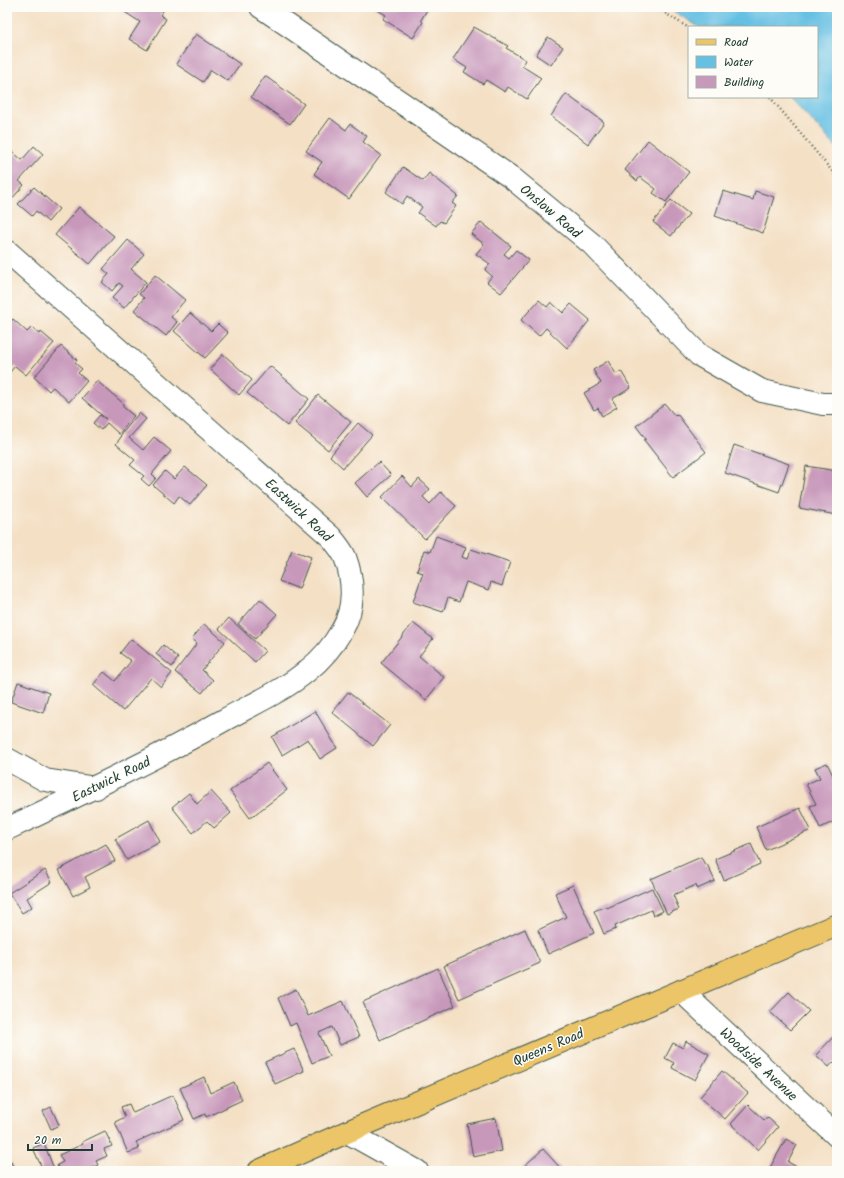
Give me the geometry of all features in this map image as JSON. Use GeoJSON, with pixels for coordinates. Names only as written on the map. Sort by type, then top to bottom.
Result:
{"type":"FeatureCollection","features":[{"type":"Feature","properties":{"kind":"main road","name":"Queens Road"},"geometry":{"type":"LineString","coordinates":[[259,1171],[347,1132],[837,925]]}},
{"type":"Feature","properties":{"kind":"street","name":"Onslow Road"},"geometry":{"type":"LineString","coordinates":[[261,7],[512,178],[592,244],[700,355],[762,391],[823,404],[837,404]]}},
{"type":"Feature","properties":{"kind":"street","name":"Eastwick Road"},"geometry":{"type":"LineString","coordinates":[[7,251],[331,537],[344,556],[352,586],[352,607],[342,630],[328,651],[308,671],[290,684],[188,741],[96,788],[7,829]]}},
{"type":"Feature","properties":{"kind":"street"},"geometry":{"type":"LineString","coordinates":[[7,759],[45,780],[96,788]]}},
{"type":"Feature","properties":{"kind":"street","name":"Woodside Avenue"},"geometry":{"type":"LineString","coordinates":[[681,991],[837,1136]]}},
{"type":"Feature","properties":{"kind":"street"},"geometry":{"type":"LineString","coordinates":[[347,1132],[417,1171]]}},
{"type":"Feature","properties":{"kind":"path"},"geometry":{"type":"LineString","coordinates":[[656,7],[688,27]]}},
{"type":"Feature","properties":{"kind":"path"},"geometry":{"type":"LineString","coordinates":[[771,98],[837,177]]}},
{"type":"Feature","properties":{"kind":"water"},"geometry":{"type":"Polygon","coordinates":[[[667,7],[837,7],[837,148],[791,98],[818,98],[818,26],[697,26],[667,7]]]}},
{"type":"Feature","properties":{"kind":"building"},"geometry":{"type":"Polygon","coordinates":[[[117,7],[165,8],[160,15],[166,19],[147,50],[129,39],[140,22],[117,7]]]}},
{"type":"Feature","properties":{"kind":"building"},"geometry":{"type":"Polygon","coordinates":[[[373,7],[428,8],[421,20],[423,22],[413,38],[383,19],[386,15],[373,7]]]}},
{"type":"Feature","properties":{"kind":"building"},"geometry":{"type":"Polygon","coordinates":[[[474,27],[508,46],[506,48],[526,60],[522,66],[541,78],[527,99],[508,87],[505,92],[486,80],[483,84],[464,72],[467,68],[453,59],[474,27]]]}},
{"type":"Feature","properties":{"kind":"building"},"geometry":{"type":"Polygon","coordinates":[[[196,34],[240,64],[228,81],[211,70],[203,82],[176,64],[196,34]]]}},
{"type":"Feature","properties":{"kind":"building"},"geometry":{"type":"Polygon","coordinates":[[[548,37],[563,47],[551,65],[536,55],[548,37]]]}},
{"type":"Feature","properties":{"kind":"building"},"geometry":{"type":"Polygon","coordinates":[[[265,76],[304,104],[290,124],[251,97],[265,76]]]}},
{"type":"Feature","properties":{"kind":"building"},"geometry":{"type":"Polygon","coordinates":[[[566,94],[604,122],[588,144],[551,116],[566,94]]]}},
{"type":"Feature","properties":{"kind":"building"},"geometry":{"type":"Polygon","coordinates":[[[330,118],[346,130],[350,124],[367,136],[363,142],[381,155],[349,199],[314,174],[322,162],[306,151],[330,118]]]}},
{"type":"Feature","properties":{"kind":"building"},"geometry":{"type":"Polygon","coordinates":[[[648,140],[689,172],[666,202],[653,193],[656,189],[640,177],[637,181],[625,170],[648,140]]]}},
{"type":"Feature","properties":{"kind":"building"},"geometry":{"type":"Polygon","coordinates":[[[34,146],[43,154],[19,181],[24,185],[10,201],[7,199],[7,147],[22,160],[34,146]]]}},
{"type":"Feature","properties":{"kind":"building"},"geometry":{"type":"Polygon","coordinates":[[[403,167],[423,181],[429,173],[458,196],[452,203],[456,206],[444,223],[440,221],[436,226],[418,213],[422,207],[407,196],[402,204],[386,192],[403,167]]]}},
{"type":"Feature","properties":{"kind":"building"},"geometry":{"type":"Polygon","coordinates":[[[34,187],[59,209],[48,222],[36,211],[32,216],[18,204],[34,187]]]}},
{"type":"Feature","properties":{"kind":"building"},"geometry":{"type":"Polygon","coordinates":[[[723,191],[753,200],[755,191],[774,197],[763,233],[715,216],[723,191]]]}},
{"type":"Feature","properties":{"kind":"building"},"geometry":{"type":"Polygon","coordinates":[[[671,200],[689,214],[671,236],[653,222],[671,200]]]}},
{"type":"Feature","properties":{"kind":"building"},"geometry":{"type":"Polygon","coordinates":[[[79,207],[114,236],[90,264],[55,235],[79,207]]]}},
{"type":"Feature","properties":{"kind":"building"},"geometry":{"type":"Polygon","coordinates":[[[481,222],[511,246],[504,254],[509,258],[516,250],[529,260],[501,293],[487,282],[492,276],[485,270],[490,264],[476,254],[484,244],[471,234],[481,222]]]}},
{"type":"Feature","properties":{"kind":"building"},"geometry":{"type":"Polygon","coordinates":[[[128,240],[144,254],[131,269],[146,282],[124,308],[112,298],[123,286],[119,283],[112,291],[102,282],[109,274],[103,269],[128,240]]]}},
{"type":"Feature","properties":{"kind":"building"},"geometry":{"type":"Polygon","coordinates":[[[155,275],[185,300],[171,317],[177,322],[166,336],[134,310],[144,298],[139,294],[155,275]]]}},
{"type":"Feature","properties":{"kind":"building"},"geometry":{"type":"Polygon","coordinates":[[[539,300],[547,307],[551,302],[563,313],[571,304],[590,320],[567,348],[546,328],[539,336],[521,320],[539,300]]]}},
{"type":"Feature","properties":{"kind":"building"},"geometry":{"type":"Polygon","coordinates":[[[190,313],[211,331],[218,324],[228,333],[205,358],[174,331],[190,313]]]}},
{"type":"Feature","properties":{"kind":"building"},"geometry":{"type":"Polygon","coordinates":[[[13,319],[27,332],[32,327],[40,334],[41,332],[54,343],[26,375],[15,366],[10,372],[7,370],[7,326],[13,319]]]}},
{"type":"Feature","properties":{"kind":"building"},"geometry":{"type":"Polygon","coordinates":[[[61,346],[77,360],[75,363],[82,369],[78,373],[87,381],[69,402],[53,387],[49,391],[34,377],[61,346]]]}},
{"type":"Feature","properties":{"kind":"building"},"geometry":{"type":"Polygon","coordinates":[[[223,354],[252,380],[239,395],[210,369],[223,354]]]}},
{"type":"Feature","properties":{"kind":"building"},"geometry":{"type":"Polygon","coordinates":[[[608,361],[616,374],[621,371],[631,388],[612,399],[617,407],[602,416],[598,408],[594,410],[584,393],[601,383],[593,370],[608,361]]]}},
{"type":"Feature","properties":{"kind":"building"},"geometry":{"type":"Polygon","coordinates":[[[270,366],[309,399],[287,426],[247,393],[270,366]]]}},
{"type":"Feature","properties":{"kind":"building"},"geometry":{"type":"Polygon","coordinates":[[[97,381],[124,404],[122,406],[134,416],[119,434],[107,423],[101,430],[93,423],[100,415],[106,419],[82,398],[97,381]]]}},
{"type":"Feature","properties":{"kind":"building"},"geometry":{"type":"Polygon","coordinates":[[[318,395],[351,422],[328,450],[295,423],[318,395]]]}},
{"type":"Feature","properties":{"kind":"building"},"geometry":{"type":"Polygon","coordinates":[[[665,404],[675,416],[677,414],[706,452],[673,477],[644,440],[646,439],[636,426],[665,404]]]}},
{"type":"Feature","properties":{"kind":"building"},"geometry":{"type":"Polygon","coordinates":[[[139,413],[146,419],[129,438],[143,450],[154,437],[171,451],[152,474],[156,478],[149,486],[141,479],[144,476],[130,465],[135,460],[116,444],[121,437],[120,436],[139,413]]]}},
{"type":"Feature","properties":{"kind":"building"},"geometry":{"type":"Polygon","coordinates":[[[358,423],[372,435],[343,468],[330,456],[358,423]]]}},
{"type":"Feature","properties":{"kind":"building"},"geometry":{"type":"Polygon","coordinates":[[[734,445],[789,464],[779,492],[725,473],[734,445]]]}},
{"type":"Feature","properties":{"kind":"building"},"geometry":{"type":"Polygon","coordinates":[[[379,462],[391,475],[367,497],[355,483],[379,462]]]}},
{"type":"Feature","properties":{"kind":"building"},"geometry":{"type":"Polygon","coordinates":[[[806,466],[837,471],[837,515],[799,508],[806,466]]]}},
{"type":"Feature","properties":{"kind":"building"},"geometry":{"type":"Polygon","coordinates":[[[185,467],[207,485],[190,505],[179,496],[174,503],[153,485],[165,471],[174,479],[185,467]]]}},
{"type":"Feature","properties":{"kind":"building"},"geometry":{"type":"Polygon","coordinates":[[[402,476],[412,487],[419,479],[430,489],[423,497],[430,504],[441,492],[456,506],[425,539],[382,497],[402,476]]]}},
{"type":"Feature","properties":{"kind":"building"},"geometry":{"type":"Polygon","coordinates":[[[436,536],[466,547],[462,557],[467,559],[471,549],[510,562],[502,586],[491,582],[489,590],[466,582],[459,602],[448,598],[443,612],[413,602],[423,573],[417,571],[424,550],[430,552],[436,536]]]}},
{"type":"Feature","properties":{"kind":"building"},"geometry":{"type":"Polygon","coordinates":[[[292,550],[311,557],[299,589],[279,581],[292,550]]]}},
{"type":"Feature","properties":{"kind":"building"},"geometry":{"type":"Polygon","coordinates":[[[260,599],[277,614],[255,639],[238,624],[260,599]]]}},
{"type":"Feature","properties":{"kind":"building"},"geometry":{"type":"Polygon","coordinates":[[[229,618],[265,651],[255,662],[219,629],[229,618]]]}},
{"type":"Feature","properties":{"kind":"building"},"geometry":{"type":"Polygon","coordinates":[[[413,623],[433,639],[419,656],[444,677],[426,700],[381,663],[413,623]]]}},
{"type":"Feature","properties":{"kind":"building"},"geometry":{"type":"Polygon","coordinates":[[[204,624],[225,642],[202,670],[213,680],[202,693],[175,672],[197,643],[192,639],[204,624]]]}},
{"type":"Feature","properties":{"kind":"building"},"geometry":{"type":"Polygon","coordinates":[[[131,639],[172,673],[161,687],[151,678],[123,711],[93,685],[104,672],[115,681],[131,661],[120,653],[131,639]]]}},
{"type":"Feature","properties":{"kind":"building"},"geometry":{"type":"Polygon","coordinates":[[[163,645],[178,658],[172,667],[156,654],[163,645]]]}},
{"type":"Feature","properties":{"kind":"building"},"geometry":{"type":"Polygon","coordinates":[[[18,682],[49,693],[43,713],[11,702],[18,682]]]}},
{"type":"Feature","properties":{"kind":"building"},"geometry":{"type":"Polygon","coordinates":[[[348,692],[390,725],[373,746],[332,712],[348,692]]]}},
{"type":"Feature","properties":{"kind":"building"},"geometry":{"type":"Polygon","coordinates":[[[315,711],[337,748],[320,759],[308,739],[282,755],[272,737],[315,711]]]}},
{"type":"Feature","properties":{"kind":"building"},"geometry":{"type":"Polygon","coordinates":[[[267,763],[287,790],[250,818],[230,791],[267,763]]]}},
{"type":"Feature","properties":{"kind":"building"},"geometry":{"type":"Polygon","coordinates":[[[827,763],[837,784],[837,820],[820,828],[810,806],[816,804],[806,784],[820,778],[815,768],[827,763]]]}},
{"type":"Feature","properties":{"kind":"building"},"geometry":{"type":"Polygon","coordinates":[[[211,791],[231,813],[214,828],[207,821],[193,833],[172,807],[189,793],[197,804],[211,791]]]}},
{"type":"Feature","properties":{"kind":"building"},"geometry":{"type":"Polygon","coordinates":[[[800,808],[811,830],[766,850],[756,827],[800,808]]]}},
{"type":"Feature","properties":{"kind":"building"},"geometry":{"type":"Polygon","coordinates":[[[149,820],[160,842],[127,860],[115,839],[149,820]]]}},
{"type":"Feature","properties":{"kind":"building"},"geometry":{"type":"Polygon","coordinates":[[[106,844],[115,861],[85,877],[90,887],[73,896],[59,870],[106,844]]]}},
{"type":"Feature","properties":{"kind":"building"},"geometry":{"type":"Polygon","coordinates":[[[751,844],[760,864],[724,880],[715,859],[751,844]]]}},
{"type":"Feature","properties":{"kind":"building"},"geometry":{"type":"Polygon","coordinates":[[[701,857],[705,865],[707,864],[715,881],[697,889],[696,885],[673,895],[679,909],[667,914],[651,879],[701,857]]]}},
{"type":"Feature","properties":{"kind":"building"},"geometry":{"type":"Polygon","coordinates":[[[45,870],[52,882],[27,898],[32,907],[22,913],[9,893],[45,870]]]}},
{"type":"Feature","properties":{"kind":"building"},"geometry":{"type":"Polygon","coordinates":[[[573,885],[594,933],[548,954],[538,930],[566,917],[555,893],[573,885]]]}},
{"type":"Feature","properties":{"kind":"building"},"geometry":{"type":"Polygon","coordinates":[[[652,888],[663,911],[653,916],[651,910],[615,926],[616,929],[604,934],[594,911],[606,906],[607,908],[652,888]]]}},
{"type":"Feature","properties":{"kind":"building"},"geometry":{"type":"Polygon","coordinates":[[[525,929],[540,963],[459,999],[444,966],[525,929]]]}},
{"type":"Feature","properties":{"kind":"building"},"geometry":{"type":"Polygon","coordinates":[[[438,968],[455,1006],[380,1040],[363,1002],[438,968]]]}},
{"type":"Feature","properties":{"kind":"building"},"geometry":{"type":"Polygon","coordinates":[[[296,989],[308,1016],[343,1001],[359,1037],[340,1045],[332,1027],[319,1033],[329,1056],[312,1063],[296,1023],[290,1026],[278,998],[296,989]]]}},
{"type":"Feature","properties":{"kind":"building"},"geometry":{"type":"Polygon","coordinates":[[[789,992],[809,1011],[790,1030],[770,1012],[789,992]]]}},
{"type":"Feature","properties":{"kind":"building"},"geometry":{"type":"Polygon","coordinates":[[[837,1033],[837,1066],[833,1062],[829,1067],[816,1055],[837,1033]]]}},
{"type":"Feature","properties":{"kind":"building"},"geometry":{"type":"Polygon","coordinates":[[[686,1041],[709,1054],[695,1080],[672,1068],[674,1063],[665,1058],[673,1043],[683,1048],[686,1041]]]}},
{"type":"Feature","properties":{"kind":"building"},"geometry":{"type":"Polygon","coordinates":[[[294,1049],[304,1071],[275,1084],[265,1062],[294,1049]]]}},
{"type":"Feature","properties":{"kind":"building"},"geometry":{"type":"Polygon","coordinates":[[[722,1071],[748,1093],[725,1119],[700,1097],[722,1071]]]}},
{"type":"Feature","properties":{"kind":"building"},"geometry":{"type":"Polygon","coordinates":[[[204,1077],[210,1093],[234,1082],[242,1100],[206,1117],[205,1114],[194,1119],[180,1088],[204,1077]]]}},
{"type":"Feature","properties":{"kind":"building"},"geometry":{"type":"Polygon","coordinates":[[[173,1095],[184,1120],[136,1142],[139,1149],[128,1153],[115,1122],[125,1117],[121,1107],[129,1104],[133,1113],[173,1095]]]}},
{"type":"Feature","properties":{"kind":"building"},"geometry":{"type":"Polygon","coordinates":[[[748,1105],[764,1120],[767,1117],[778,1127],[758,1150],[731,1124],[748,1105]]]}},
{"type":"Feature","properties":{"kind":"building"},"geometry":{"type":"Polygon","coordinates":[[[51,1107],[59,1125],[51,1129],[43,1111],[51,1107]]]}},
{"type":"Feature","properties":{"kind":"building"},"geometry":{"type":"Polygon","coordinates":[[[496,1118],[502,1151],[473,1157],[467,1124],[496,1118]]]}},
{"type":"Feature","properties":{"kind":"building"},"geometry":{"type":"Polygon","coordinates":[[[105,1131],[112,1146],[104,1149],[107,1156],[96,1161],[98,1165],[85,1171],[59,1171],[57,1165],[63,1162],[59,1155],[83,1144],[82,1142],[105,1131]]]}},
{"type":"Feature","properties":{"kind":"building"},"geometry":{"type":"Polygon","coordinates":[[[786,1139],[797,1145],[788,1162],[804,1171],[768,1171],[786,1139]]]}},
{"type":"Feature","properties":{"kind":"building"},"geometry":{"type":"Polygon","coordinates":[[[44,1143],[56,1171],[36,1171],[42,1168],[33,1148],[44,1143]]]}},
{"type":"Feature","properties":{"kind":"building"},"geometry":{"type":"Polygon","coordinates":[[[543,1149],[563,1171],[525,1171],[522,1168],[543,1149]]]}},
{"type":"Feature","properties":{"kind":"building"},"geometry":{"type":"Polygon","coordinates":[[[11,1162],[15,1171],[7,1171],[7,1164],[11,1162]]]}}]}
